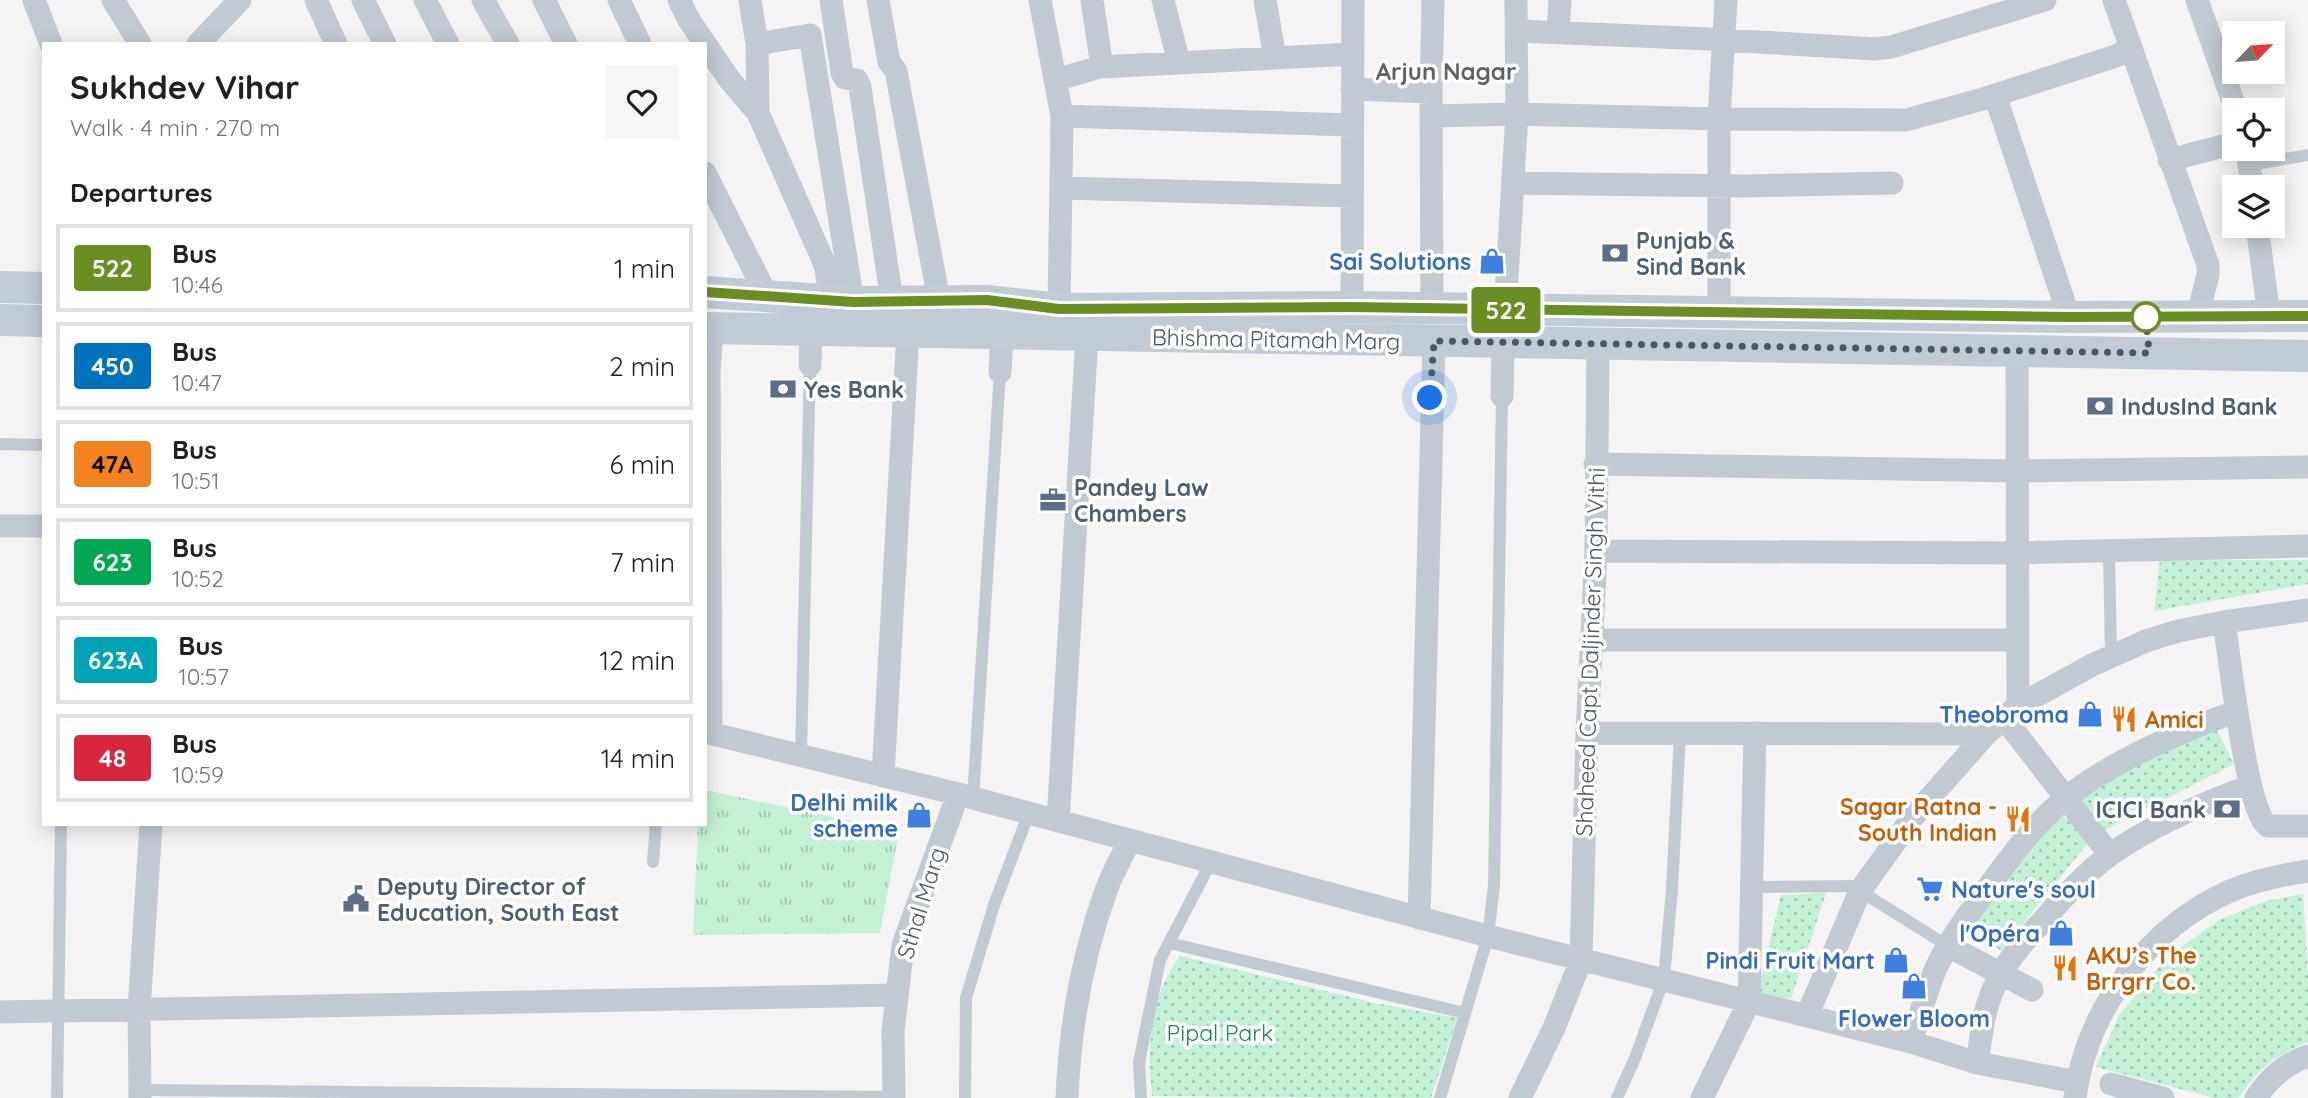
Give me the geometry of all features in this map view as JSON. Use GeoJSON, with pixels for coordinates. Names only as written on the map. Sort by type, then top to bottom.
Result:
{"type":"FeatureCollection","features":[{"type":"Feature","properties":{"kind":"main road"},"geometry":{"type":"LineString","coordinates":[[0,287],[42,288]]}},
{"type":"Feature","properties":{"kind":"main road","name":"Bhishma Pitamah Marg"},"geometry":{"type":"LineString","coordinates":[[707,292],[841,302],[987,300],[1059,309],[1352,307],[2197,318],[2286,315]]}},
{"type":"Feature","properties":{"kind":"main road"},"geometry":{"type":"LineString","coordinates":[[2286,315],[2308,293]]}},
{"type":"Feature","properties":{"kind":"main road"},"geometry":{"type":"LineString","coordinates":[[0,320],[42,321]]}},
{"type":"Feature","properties":{"kind":"main road","name":"Bhishma Pitamah Marg"},"geometry":{"type":"LineString","coordinates":[[709,329],[2308,356]]}},
{"type":"Feature","properties":{"kind":"street"},"geometry":{"type":"LineString","coordinates":[[34,0],[50,42]]}},
{"type":"Feature","properties":{"kind":"street"},"geometry":{"type":"LineString","coordinates":[[113,0],[139,42]]}},
{"type":"Feature","properties":{"kind":"street"},"geometry":{"type":"LineString","coordinates":[[200,42],[240,0]]}},
{"type":"Feature","properties":{"kind":"street"},"geometry":{"type":"LineString","coordinates":[[316,0],[335,42]]}},
{"type":"Feature","properties":{"kind":"street"},"geometry":{"type":"LineString","coordinates":[[363,0],[384,42]]}},
{"type":"Feature","properties":{"kind":"street"},"geometry":{"type":"LineString","coordinates":[[425,0],[447,42]]}},
{"type":"Feature","properties":{"kind":"street"},"geometry":{"type":"LineString","coordinates":[[483,0],[507,42]]}},
{"type":"Feature","properties":{"kind":"street"},"geometry":{"type":"LineString","coordinates":[[544,0],[565,42]]}},
{"type":"Feature","properties":{"kind":"street"},"geometry":{"type":"LineString","coordinates":[[618,0],[639,42]]}},
{"type":"Feature","properties":{"kind":"street"},"geometry":{"type":"LineString","coordinates":[[679,0],[704,42]]}},
{"type":"Feature","properties":{"kind":"street"},"geometry":{"type":"LineString","coordinates":[[750,0],[757,44],[758,113]]}},
{"type":"Feature","properties":{"kind":"street"},"geometry":{"type":"LineString","coordinates":[[831,0],[842,73],[845,78],[857,80],[860,87],[892,301]]}},
{"type":"Feature","properties":{"kind":"street"},"geometry":{"type":"LineString","coordinates":[[878,0],[889,62],[896,71],[939,300]]}},
{"type":"Feature","properties":{"kind":"street"},"geometry":{"type":"LineString","coordinates":[[1040,0],[1062,116],[1059,309]]}},
{"type":"Feature","properties":{"kind":"street"},"geometry":{"type":"LineString","coordinates":[[1092,0],[1102,67]]}},
{"type":"Feature","properties":{"kind":"street"},"geometry":{"type":"LineString","coordinates":[[1163,0],[1179,63]]}},
{"type":"Feature","properties":{"kind":"street"},"geometry":{"type":"LineString","coordinates":[[1265,0],[1275,58]]}},
{"type":"Feature","properties":{"kind":"street"},"geometry":{"type":"LineString","coordinates":[[1352,307],[1353,0]]}},
{"type":"Feature","properties":{"kind":"street"},"geometry":{"type":"LineString","coordinates":[[1433,0],[1433,309]]}},
{"type":"Feature","properties":{"kind":"street"},"geometry":{"type":"LineString","coordinates":[[1505,310],[1517,114],[1516,0]]}},
{"type":"Feature","properties":{"kind":"street"},"geometry":{"type":"LineString","coordinates":[[1559,32],[1560,0]]}},
{"type":"Feature","properties":{"kind":"street"},"geometry":{"type":"LineString","coordinates":[[1719,313],[1719,120],[1726,0]]}},
{"type":"Feature","properties":{"kind":"street"},"geometry":{"type":"LineString","coordinates":[[1517,31],[1875,49],[1891,47],[1978,10],[2045,0]]}},
{"type":"Feature","properties":{"kind":"street"},"geometry":{"type":"LineString","coordinates":[[2114,0],[2208,265],[2197,318]]}},
{"type":"Feature","properties":{"kind":"street"},"geometry":{"type":"LineString","coordinates":[[2197,0],[2232,98]]}},
{"type":"Feature","properties":{"kind":"street"},"geometry":{"type":"LineString","coordinates":[[757,44],[810,35],[841,302]]}},
{"type":"Feature","properties":{"kind":"street"},"geometry":{"type":"LineString","coordinates":[[707,47],[729,79],[758,113],[841,302]]}},
{"type":"Feature","properties":{"kind":"street"},"geometry":{"type":"LineString","coordinates":[[1433,116],[1517,114],[1719,120],[1906,120],[2116,56],[2131,47]]}},
{"type":"Feature","properties":{"kind":"street"},"geometry":{"type":"LineString","coordinates":[[1055,80],[1102,67],[1352,54]]}},
{"type":"Feature","properties":{"kind":"street"},"geometry":{"type":"LineString","coordinates":[[1352,89],[1431,92]]}},
{"type":"Feature","properties":{"kind":"street"},"geometry":{"type":"LineString","coordinates":[[1994,95],[2068,317]]}},
{"type":"Feature","properties":{"kind":"street"},"geometry":{"type":"LineString","coordinates":[[1062,116],[1351,125]]}},
{"type":"Feature","properties":{"kind":"street"},"geometry":{"type":"LineString","coordinates":[[2169,160],[2222,146]]}},
{"type":"Feature","properties":{"kind":"street"},"geometry":{"type":"LineString","coordinates":[[707,177],[767,296]]}},
{"type":"Feature","properties":{"kind":"street"},"geometry":{"type":"LineString","coordinates":[[1513,183],[1892,183]]}},
{"type":"Feature","properties":{"kind":"street"},"geometry":{"type":"LineString","coordinates":[[1062,188],[1351,196]]}},
{"type":"Feature","properties":{"kind":"street"},"geometry":{"type":"LineString","coordinates":[[2261,238],[2286,315]]}},
{"type":"Feature","properties":{"kind":"street"},"geometry":{"type":"LineString","coordinates":[[709,329],[708,732],[965,796],[1581,960],[1911,1042],[2076,1090],[2092,1034],[2116,989],[2147,950],[2186,917],[2230,891],[2277,875],[2308,871]]}},
{"type":"Feature","properties":{"kind":"street"},"geometry":{"type":"LineString","coordinates":[[810,365],[811,330]]}},
{"type":"Feature","properties":{"kind":"street"},"geometry":{"type":"LineString","coordinates":[[883,776],[908,332]]}},
{"type":"Feature","properties":{"kind":"street"},"geometry":{"type":"LineString","coordinates":[[1000,372],[1002,334]]}},
{"type":"Feature","properties":{"kind":"street"},"geometry":{"type":"LineString","coordinates":[[1058,821],[1087,336]]}},
{"type":"Feature","properties":{"kind":"street"},"geometry":{"type":"LineString","coordinates":[[1419,918],[1434,341]]}},
{"type":"Feature","properties":{"kind":"street"},"geometry":{"type":"LineString","coordinates":[[1502,396],[1503,343]]}},
{"type":"Feature","properties":{"kind":"street","name":"Shaheed Capt Daljinder Singh Vithi"},"geometry":{"type":"LineString","coordinates":[[1581,960],[1587,733],[1596,551],[1598,344]]}},
{"type":"Feature","properties":{"kind":"street"},"geometry":{"type":"LineString","coordinates":[[2017,351],[2016,639],[2011,712],[2067,797],[2110,855]]}},
{"type":"Feature","properties":{"kind":"street"},"geometry":{"type":"LineString","coordinates":[[1595,464],[2016,471],[2308,467]]}},
{"type":"Feature","properties":{"kind":"street"},"geometry":{"type":"LineString","coordinates":[[0,526],[42,526]]}},
{"type":"Feature","properties":{"kind":"street"},"geometry":{"type":"LineString","coordinates":[[1596,551],[2016,554],[2308,547]]}},
{"type":"Feature","properties":{"kind":"street"},"geometry":{"type":"LineString","coordinates":[[1807,1016],[1862,889],[1912,818],[1986,734],[2011,712],[2111,656],[2178,631],[2308,610]]}},
{"type":"Feature","properties":{"kind":"street"},"geometry":{"type":"LineString","coordinates":[[2224,622],[2250,786],[2263,824],[2268,827],[2308,826]]}},
{"type":"Feature","properties":{"kind":"street"},"geometry":{"type":"LineString","coordinates":[[1591,640],[2016,639]]}},
{"type":"Feature","properties":{"kind":"street"},"geometry":{"type":"LineString","coordinates":[[1911,1042],[1936,970],[1959,927],[2018,848],[2067,797],[2136,755],[2237,711]]}},
{"type":"Feature","properties":{"kind":"street"},"geometry":{"type":"LineString","coordinates":[[1587,733],[1986,734]]}},
{"type":"Feature","properties":{"kind":"street"},"geometry":{"type":"LineString","coordinates":[[1702,1098],[1749,1002],[1755,733]]}},
{"type":"Feature","properties":{"kind":"street"},"geometry":{"type":"LineString","coordinates":[[1977,1063],[1986,1010],[2000,974],[2023,942],[2053,909],[2110,855],[2175,817],[2250,786]]}},
{"type":"Feature","properties":{"kind":"street","name":"Sthal Marg"},"geometry":{"type":"LineString","coordinates":[[894,1098],[893,1031],[903,945],[965,796]]}},
{"type":"Feature","properties":{"kind":"street"},"geometry":{"type":"LineString","coordinates":[[140,1094],[139,1009],[151,826]]}},
{"type":"Feature","properties":{"kind":"street"},"geometry":{"type":"LineString","coordinates":[[1067,1098],[1069,1049],[1081,974],[1107,886],[1130,840]]}},
{"type":"Feature","properties":{"kind":"street"},"geometry":{"type":"LineString","coordinates":[[1948,946],[2032,990]]}},
{"type":"Feature","properties":{"kind":"street"},"geometry":{"type":"LineString","coordinates":[[1520,1098],[1554,1028],[1581,960]]}},
{"type":"Feature","properties":{"kind":"street"},"geometry":{"type":"LineString","coordinates":[[0,1012],[897,995]]}},
{"type":"Feature","properties":{"kind":"street"},"geometry":{"type":"LineString","coordinates":[[2256,1098],[2265,1084],[2280,1070],[2308,1056]]}},
{"type":"Feature","properties":{"kind":"street"},"geometry":{"type":"LineString","coordinates":[[2111,1084],[2162,1098]]}},
{"type":"Feature","properties":{"kind":"lane"},"geometry":{"type":"LineString","coordinates":[[2250,167],[2308,155]]}},
{"type":"Feature","properties":{"kind":"lane"},"geometry":{"type":"LineString","coordinates":[[801,755],[810,365]]}},
{"type":"Feature","properties":{"kind":"lane"},"geometry":{"type":"LineString","coordinates":[[965,796],[1000,372]]}},
{"type":"Feature","properties":{"kind":"lane"},"geometry":{"type":"LineString","coordinates":[[1440,1098],[1488,936],[1494,863],[1502,396]]}},
{"type":"Feature","properties":{"kind":"lane"},"geometry":{"type":"LineString","coordinates":[[0,444],[42,445]]}},
{"type":"Feature","properties":{"kind":"lane"},"geometry":{"type":"LineString","coordinates":[[2109,551],[2111,656]]}},
{"type":"Feature","properties":{"kind":"lane"},"geometry":{"type":"LineString","coordinates":[[1617,1098],[1664,979],[1672,889],[1680,734]]}},
{"type":"Feature","properties":{"kind":"lane"},"geometry":{"type":"LineString","coordinates":[[965,1098],[966,998],[994,905],[1029,813]]}},
{"type":"Feature","properties":{"kind":"lane"},"geometry":{"type":"LineString","coordinates":[[57,1098],[61,826]]}},
{"type":"Feature","properties":{"kind":"lane"},"geometry":{"type":"LineString","coordinates":[[653,862],[656,826]]}},
{"type":"Feature","properties":{"kind":"lane"},"geometry":{"type":"LineString","coordinates":[[1141,1098],[1139,1062],[1160,960],[1211,862]]}},
{"type":"Feature","properties":{"kind":"lane"},"geometry":{"type":"LineString","coordinates":[[1750,887],[1862,889],[1948,946]]}},
{"type":"Feature","properties":{"kind":"lane"},"geometry":{"type":"LineString","coordinates":[[1169,943],[1465,1013]]}},
{"type":"Feature","properties":{"kind":"lane"},"geometry":{"type":"LineString","coordinates":[[140,1094],[894,1098]]}},
{"type":"Feature","properties":{"kind":"green space"},"geometry":{"type":"Polygon","coordinates":[[[2160,560],[2308,560],[2308,584],[2154,611],[2160,560]]]}},
{"type":"Feature","properties":{"kind":"green space"},"geometry":{"type":"Polygon","coordinates":[[[2215,726],[2234,764],[2099,833],[2080,795],[2215,726]]]}},
{"type":"Feature","properties":{"kind":"green space"},"geometry":{"type":"Polygon","coordinates":[[[707,790],[899,831],[880,933],[693,935],[698,826],[707,826],[707,790]]]}},
{"type":"Feature","properties":{"kind":"green space"},"geometry":{"type":"Polygon","coordinates":[[[2060,814],[2091,839],[2001,951],[1970,927],[2060,814]]]}},
{"type":"Feature","properties":{"kind":"green space"},"geometry":{"type":"Polygon","coordinates":[[[1826,893],[1791,999],[1758,992],[1781,895],[1826,893]]]}},
{"type":"Feature","properties":{"kind":"green space"},"geometry":{"type":"Polygon","coordinates":[[[2303,894],[2308,979],[2308,1042],[2269,1064],[2253,1078],[2239,1098],[2215,1098],[2096,1067],[2120,1014],[2165,959],[2219,920],[2266,901],[2303,894]]]}},
{"type":"Feature","properties":{"kind":"green space","name":"Pipal Park"},"geometry":{"type":"Polygon","coordinates":[[[1180,956],[1375,1003],[1457,1018],[1431,1098],[1152,1096],[1152,1023],[1162,988],[1180,956]]]}},
{"type":"Feature","properties":{"kind":"bus line","name":"522"},"geometry":{"type":"LineString","coordinates":[[707,292],[853,302],[987,300],[1059,309],[1352,307],[2068,317],[2308,316]]}},
{"type":"Feature","properties":{"kind":"place","name":"Punjab & Sind Bank"},"geometry":{"type":"Point","coordinates":[1615,253]}},
{"type":"Feature","properties":{"kind":"place","name":"Sai Solutions"},"geometry":{"type":"Point","coordinates":[1492,261]}},
{"type":"Feature","properties":{"kind":"place","name":"Yes Bank"},"geometry":{"type":"Point","coordinates":[783,389]}},
{"type":"Feature","properties":{"kind":"place","name":"IndusInd Bank"},"geometry":{"type":"Point","coordinates":[2100,406]}},
{"type":"Feature","properties":{"kind":"place","name":"Pandey Law Chambers"},"geometry":{"type":"Point","coordinates":[1053,500]}},
{"type":"Feature","properties":{"kind":"place","name":"Theobroma"},"geometry":{"type":"Point","coordinates":[2090,714]}},
{"type":"Feature","properties":{"kind":"place","name":"Amici"},"geometry":{"type":"Point","coordinates":[2124,719]}},
{"type":"Feature","properties":{"kind":"place","name":"ICICI Bank"},"geometry":{"type":"Point","coordinates":[2227,809]}},
{"type":"Feature","properties":{"kind":"place","name":"Delhi milk scheme"},"geometry":{"type":"Point","coordinates":[919,815]}},
{"type":"Feature","properties":{"kind":"place","name":"Sagar Ratna - South Indian"},"geometry":{"type":"Point","coordinates":[2018,819]}},
{"type":"Feature","properties":{"kind":"place","name":"Nature's soul"},"geometry":{"type":"Point","coordinates":[1930,889]}},
{"type":"Feature","properties":{"kind":"place","name":"Deputy Director of Education, South East"},"geometry":{"type":"Point","coordinates":[356,899]}},
{"type":"Feature","properties":{"kind":"place","name":"l'Opéra"},"geometry":{"type":"Point","coordinates":[2061,933]}},
{"type":"Feature","properties":{"kind":"place","name":"Pindi Fruit Mart"},"geometry":{"type":"Point","coordinates":[1896,960]}},
{"type":"Feature","properties":{"kind":"place","name":"AKU’s The Brrgrr Co."},"geometry":{"type":"Point","coordinates":[2065,968]}},
{"type":"Feature","properties":{"kind":"place","name":"Flower Bloom"},"geometry":{"type":"Point","coordinates":[1914,986]}},
{"type":"Feature","properties":{"kind":"district","name":"Arjun Nagar"},"geometry":{"type":"Point","coordinates":[1446,71]}},
{"type":"Feature","properties":{"kind":"route"},"geometry":{"type":"LineString","coordinates":[[1430,398],[1434,341],[2149,353],[2146,317]]}}]}
